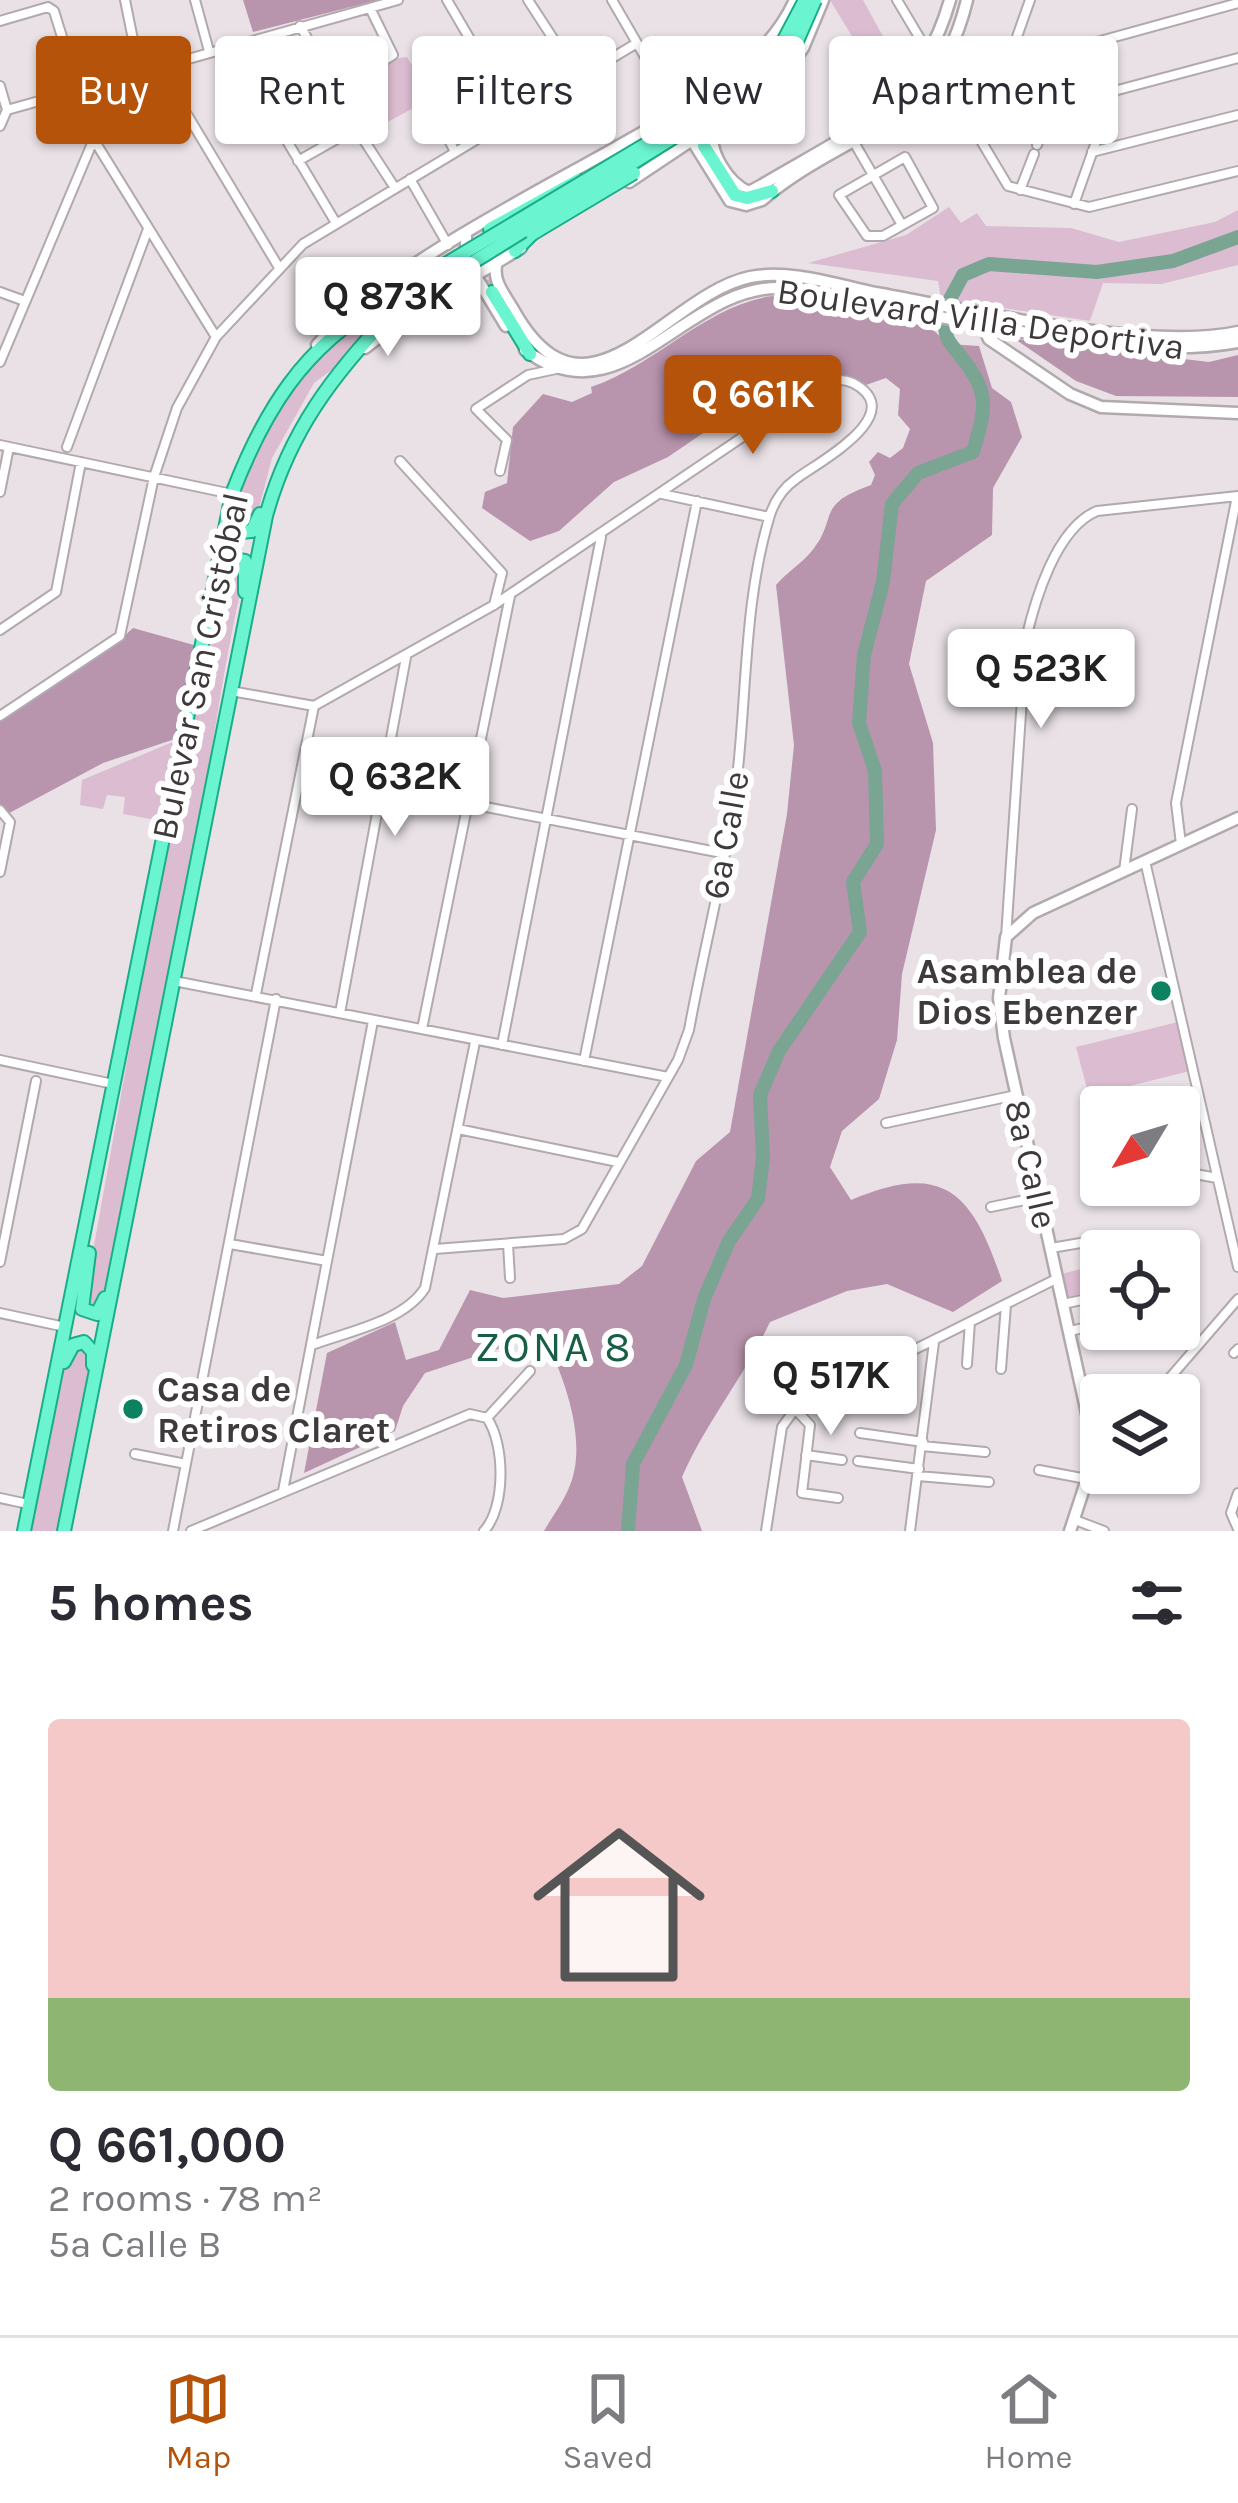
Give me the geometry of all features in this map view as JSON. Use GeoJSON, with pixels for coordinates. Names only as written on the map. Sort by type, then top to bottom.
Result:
{"type":"FeatureCollection","features":[{"type":"Feature","properties":{"kind":"main road","name":"Bulevar San Cristóbal"},"geometry":{"type":"LineString","coordinates":[[788,36],[805,0]]}},
{"type":"Feature","properties":{"kind":"main road","name":"Bulevar San Cristóbal"},"geometry":{"type":"LineString","coordinates":[[800,36],[819,0]]}},
{"type":"Feature","properties":{"kind":"main road","name":"Bulevar San Cristóbal"},"geometry":{"type":"LineString","coordinates":[[64,1531],[236,658],[280,463],[313,404],[388,307],[648,144]]}},
{"type":"Feature","properties":{"kind":"main road","name":"Bulevar San Cristóbal"},"geometry":{"type":"LineString","coordinates":[[24,1531],[232,494],[249,448],[312,350],[667,144]]}},
{"type":"Feature","properties":{"kind":"main road"},"geometry":{"type":"LineString","coordinates":[[515,251],[532,235],[636,172],[668,144]]}},
{"type":"Feature","properties":{"kind":"main road"},"geometry":{"type":"LineString","coordinates":[[698,144],[735,195],[747,198],[767,188]]}},
{"type":"Feature","properties":{"kind":"main road"},"geometry":{"type":"LineString","coordinates":[[490,230],[556,190],[592,177]]}},
{"type":"Feature","properties":{"kind":"main road"},"geometry":{"type":"LineString","coordinates":[[492,292],[527,351]]}},
{"type":"Feature","properties":{"kind":"main road"},"geometry":{"type":"LineString","coordinates":[[249,448],[233,522],[240,532],[256,525],[280,463]]}},
{"type":"Feature","properties":{"kind":"main road"},"geometry":{"type":"LineString","coordinates":[[197,666],[222,571],[239,557],[247,568],[236,658]]}},
{"type":"Feature","properties":{"kind":"main road"},"geometry":{"type":"LineString","coordinates":[[91,1210],[92,1240],[80,1302],[91,1316],[104,1304],[117,1238],[127,1217]]}},
{"type":"Feature","properties":{"kind":"main road"},"geometry":{"type":"LineString","coordinates":[[38,1463],[62,1368],[73,1345],[84,1342],[94,1360],[78,1473]]}},
{"type":"Feature","properties":{"kind":"street"},"geometry":{"type":"LineString","coordinates":[[125,0],[132,36]]}},
{"type":"Feature","properties":{"kind":"street"},"geometry":{"type":"LineString","coordinates":[[195,0],[209,51]]}},
{"type":"Feature","properties":{"kind":"street"},"geometry":{"type":"LineString","coordinates":[[191,56],[398,0]]}},
{"type":"Feature","properties":{"kind":"street"},"geometry":{"type":"LineString","coordinates":[[447,0],[468,36]]}},
{"type":"Feature","properties":{"kind":"street"},"geometry":{"type":"LineString","coordinates":[[529,0],[552,36]]}},
{"type":"Feature","properties":{"kind":"street"},"geometry":{"type":"LineString","coordinates":[[612,0],[640,48]]}},
{"type":"Feature","properties":{"kind":"street"},"geometry":{"type":"LineString","coordinates":[[774,36],[795,0]]}},
{"type":"Feature","properties":{"kind":"street"},"geometry":{"type":"LineString","coordinates":[[805,42],[819,0]]}},
{"type":"Feature","properties":{"kind":"street"},"geometry":{"type":"LineString","coordinates":[[896,0],[917,36]]}},
{"type":"Feature","properties":{"kind":"street"},"geometry":{"type":"LineString","coordinates":[[938,36],[950,0]]}},
{"type":"Feature","properties":{"kind":"street"},"geometry":{"type":"LineString","coordinates":[[952,36],[967,0]]}},
{"type":"Feature","properties":{"kind":"street"},"geometry":{"type":"LineString","coordinates":[[1016,36],[1028,1]]}},
{"type":"Feature","properties":{"kind":"street"},"geometry":{"type":"LineString","coordinates":[[1020,190],[1071,49],[1238,3]]}},
{"type":"Feature","properties":{"kind":"street"},"geometry":{"type":"LineString","coordinates":[[0,21],[48,8],[54,11],[61,36]]}},
{"type":"Feature","properties":{"kind":"street"},"geometry":{"type":"LineString","coordinates":[[300,26],[338,86],[393,55],[370,8]]}},
{"type":"Feature","properties":{"kind":"street"},"geometry":{"type":"LineString","coordinates":[[616,56],[637,43]]}},
{"type":"Feature","properties":{"kind":"street"},"geometry":{"type":"LineString","coordinates":[[1074,204],[1111,94],[1238,58]]}},
{"type":"Feature","properties":{"kind":"street"},"geometry":{"type":"LineString","coordinates":[[0,86],[7,110],[0,126]]}},
{"type":"Feature","properties":{"kind":"street"},"geometry":{"type":"LineString","coordinates":[[7,110],[36,102]]}},
{"type":"Feature","properties":{"kind":"street"},"geometry":{"type":"LineString","coordinates":[[1090,153],[1238,115]]}},
{"type":"Feature","properties":{"kind":"street"},"geometry":{"type":"LineString","coordinates":[[191,121],[278,266]]}},
{"type":"Feature","properties":{"kind":"street"},"geometry":{"type":"LineString","coordinates":[[298,161],[356,128],[395,188]]}},
{"type":"Feature","properties":{"kind":"street"},"geometry":{"type":"LineString","coordinates":[[312,350],[355,307],[640,134]]}},
{"type":"Feature","properties":{"kind":"street"},"geometry":{"type":"LineString","coordinates":[[0,362],[22,300],[92,144]]}},
{"type":"Feature","properties":{"kind":"street"},"geometry":{"type":"LineString","coordinates":[[96,144],[215,337]]}},
{"type":"Feature","properties":{"kind":"street"},"geometry":{"type":"LineString","coordinates":[[288,144],[336,223]]}},
{"type":"Feature","properties":{"kind":"street"},"geometry":{"type":"LineString","coordinates":[[450,144],[454,152]]}},
{"type":"Feature","properties":{"kind":"street"},"geometry":{"type":"LineString","coordinates":[[0,716],[120,636],[154,478],[177,408],[215,337],[278,266],[336,223],[468,144]]}},
{"type":"Feature","properties":{"kind":"street"},"geometry":{"type":"LineString","coordinates":[[349,362],[455,286],[698,144],[724,195],[737,204],[753,203],[767,188],[833,144]]}},
{"type":"Feature","properties":{"kind":"street"},"geometry":{"type":"LineString","coordinates":[[713,144],[734,184],[749,192],[767,188],[854,144],[902,225]]}},
{"type":"Feature","properties":{"kind":"street"},"geometry":{"type":"LineString","coordinates":[[979,144],[1002,181],[1020,190],[1102,207],[1238,171]]}},
{"type":"Feature","properties":{"kind":"street"},"geometry":{"type":"LineString","coordinates":[[605,154],[626,162],[631,181]]}},
{"type":"Feature","properties":{"kind":"street"},"geometry":{"type":"LineString","coordinates":[[905,157],[933,208],[867,236],[839,194],[873,175],[905,157]]}},
{"type":"Feature","properties":{"kind":"street"},"geometry":{"type":"LineString","coordinates":[[410,179],[449,247]]}},
{"type":"Feature","properties":{"kind":"street"},"geometry":{"type":"LineString","coordinates":[[67,447],[148,229]]}},
{"type":"Feature","properties":{"kind":"street"},"geometry":{"type":"LineString","coordinates":[[466,236],[463,247],[474,275],[527,351],[556,369]]}},
{"type":"Feature","properties":{"kind":"street"},"geometry":{"type":"LineString","coordinates":[[426,261],[442,266],[455,286]]}},
{"type":"Feature","properties":{"kind":"street","name":"Boulevard Villa Deportiva"},"geometry":{"type":"LineString","coordinates":[[497,262],[495,279],[523,328],[544,351],[576,365],[591,364],[649,340],[755,288],[787,288],[1178,348],[1238,342]]}},
{"type":"Feature","properties":{"kind":"street"},"geometry":{"type":"LineString","coordinates":[[0,292],[22,300]]}},
{"type":"Feature","properties":{"kind":"street"},"geometry":{"type":"LineString","coordinates":[[981,318],[989,339],[1070,394],[1101,407],[1238,413]]}},
{"type":"Feature","properties":{"kind":"street","name":"Boulevard Villa Deportiva"},"geometry":{"type":"LineString","coordinates":[[981,318],[1169,336],[1238,332]]}},
{"type":"Feature","properties":{"kind":"street","name":"Boulevard Villa Deportiva"},"geometry":{"type":"LineString","coordinates":[[556,369],[578,375],[608,370],[649,340]]}},
{"type":"Feature","properties":{"kind":"street"},"geometry":{"type":"LineString","coordinates":[[527,351],[528,376]]}},
{"type":"Feature","properties":{"kind":"street"},"geometry":{"type":"LineString","coordinates":[[500,470],[507,440],[476,409],[528,376],[556,369]]}},
{"type":"Feature","properties":{"kind":"street","name":"6a Calle"},"geometry":{"type":"LineString","coordinates":[[508,1244],[564,1239],[582,1229],[668,1077],[689,1030],[737,782],[746,646],[769,517],[778,496],[794,480],[859,436],[868,415],[867,397],[855,384],[837,379],[818,386],[662,494]]}},
{"type":"Feature","properties":{"kind":"street"},"geometry":{"type":"LineString","coordinates":[[0,492],[4,446],[232,494]]}},
{"type":"Feature","properties":{"kind":"street"},"geometry":{"type":"LineString","coordinates":[[400,461],[502,573],[494,605]]}},
{"type":"Feature","properties":{"kind":"street"},"geometry":{"type":"LineString","coordinates":[[0,630],[56,592],[81,462]]}},
{"type":"Feature","properties":{"kind":"street"},"geometry":{"type":"LineString","coordinates":[[231,692],[314,706],[494,605],[662,494],[769,517]]}},
{"type":"Feature","properties":{"kind":"street"},"geometry":{"type":"LineString","coordinates":[[1181,844],[1176,803],[1238,496]]}},
{"type":"Feature","properties":{"kind":"street","name":"8a Calle"},"geometry":{"type":"LineString","coordinates":[[1081,1374],[1016,1095],[999,998],[1012,899],[1026,639],[1033,610],[1058,554],[1082,521],[1097,511],[1238,496]]}},
{"type":"Feature","properties":{"kind":"street"},"geometry":{"type":"LineString","coordinates":[[584,1061],[697,501]]}},
{"type":"Feature","properties":{"kind":"street"},"geometry":{"type":"LineString","coordinates":[[502,1045],[601,537]]}},
{"type":"Feature","properties":{"kind":"street"},"geometry":{"type":"LineString","coordinates":[[422,1029],[464,802],[510,595]]}},
{"type":"Feature","properties":{"kind":"street"},"geometry":{"type":"LineString","coordinates":[[340,1013],[406,658]]}},
{"type":"Feature","properties":{"kind":"street"},"geometry":{"type":"LineString","coordinates":[[256,994],[314,706]]}},
{"type":"Feature","properties":{"kind":"street"},"geometry":{"type":"LineString","coordinates":[[383,787],[722,854]]}},
{"type":"Feature","properties":{"kind":"street"},"geometry":{"type":"LineString","coordinates":[[0,809],[10,823],[0,872]]}},
{"type":"Feature","properties":{"kind":"street"},"geometry":{"type":"LineString","coordinates":[[1124,871],[1132,809]]}},
{"type":"Feature","properties":{"kind":"street"},"geometry":{"type":"LineString","coordinates":[[1006,938],[1033,913],[1238,818]]}},
{"type":"Feature","properties":{"kind":"street"},"geometry":{"type":"LineString","coordinates":[[1145,862],[1238,1267]]}},
{"type":"Feature","properties":{"kind":"street"},"geometry":{"type":"LineString","coordinates":[[1012,899],[1033,913]]}},
{"type":"Feature","properties":{"kind":"street"},"geometry":{"type":"LineString","coordinates":[[174,981],[668,1077]]}},
{"type":"Feature","properties":{"kind":"street"},"geometry":{"type":"LineString","coordinates":[[172,1531],[276,999]]}},
{"type":"Feature","properties":{"kind":"street"},"geometry":{"type":"LineString","coordinates":[[283,1491],[373,1021]]}},
{"type":"Feature","properties":{"kind":"street"},"geometry":{"type":"LineString","coordinates":[[314,1344],[387,1317],[408,1306],[424,1288],[476,1042]]}},
{"type":"Feature","properties":{"kind":"street"},"geometry":{"type":"LineString","coordinates":[[0,1060],[115,1084]]}},
{"type":"Feature","properties":{"kind":"street"},"geometry":{"type":"LineString","coordinates":[[0,1262],[36,1081]]}},
{"type":"Feature","properties":{"kind":"street"},"geometry":{"type":"LineString","coordinates":[[886,1123],[1016,1095]]}},
{"type":"Feature","properties":{"kind":"street"},"geometry":{"type":"LineString","coordinates":[[458,1129],[619,1162]]}},
{"type":"Feature","properties":{"kind":"street"},"geometry":{"type":"LineString","coordinates":[[1200,1175],[1217,1178]]}},
{"type":"Feature","properties":{"kind":"street"},"geometry":{"type":"LineString","coordinates":[[991,1207],[1040,1196]]}},
{"type":"Feature","properties":{"kind":"street"},"geometry":{"type":"LineString","coordinates":[[230,1244],[327,1262]]}},
{"type":"Feature","properties":{"kind":"street"},"geometry":{"type":"LineString","coordinates":[[435,1249],[508,1244],[510,1278]]}},
{"type":"Feature","properties":{"kind":"street"},"geometry":{"type":"LineString","coordinates":[[1052,1249],[1080,1244]]}},
{"type":"Feature","properties":{"kind":"street"},"geometry":{"type":"LineString","coordinates":[[766,1531],[782,1427],[795,1409],[1058,1278]]}},
{"type":"Feature","properties":{"kind":"street"},"geometry":{"type":"LineString","coordinates":[[1173,1374],[1238,1299]]}},
{"type":"Feature","properties":{"kind":"street"},"geometry":{"type":"LineString","coordinates":[[1064,1304],[1080,1301]]}},
{"type":"Feature","properties":{"kind":"street"},"geometry":{"type":"LineString","coordinates":[[1001,1369],[1006,1304]]}},
{"type":"Feature","properties":{"kind":"street"},"geometry":{"type":"LineString","coordinates":[[0,1313],[65,1327]]}},
{"type":"Feature","properties":{"kind":"street"},"geometry":{"type":"LineString","coordinates":[[967,1364],[970,1322]]}},
{"type":"Feature","properties":{"kind":"street"},"geometry":{"type":"LineString","coordinates":[[1070,1331],[1080,1329]]}},
{"type":"Feature","properties":{"kind":"street"},"geometry":{"type":"LineString","coordinates":[[910,1531],[934,1340]]}},
{"type":"Feature","properties":{"kind":"street"},"geometry":{"type":"LineString","coordinates":[[190,1531],[459,1417],[484,1417],[530,1371]]}},
{"type":"Feature","properties":{"kind":"street"},"geometry":{"type":"LineString","coordinates":[[795,1409],[810,1425],[802,1493],[838,1498]]}},
{"type":"Feature","properties":{"kind":"street"},"geometry":{"type":"LineString","coordinates":[[484,1417],[497,1434],[498,1510],[486,1530]]}},
{"type":"Feature","properties":{"kind":"street"},"geometry":{"type":"LineString","coordinates":[[860,1432],[985,1452]]}},
{"type":"Feature","properties":{"kind":"street"},"geometry":{"type":"LineString","coordinates":[[135,1454],[186,1464]]}},
{"type":"Feature","properties":{"kind":"street"},"geometry":{"type":"LineString","coordinates":[[806,1454],[842,1460]]}},
{"type":"Feature","properties":{"kind":"street"},"geometry":{"type":"LineString","coordinates":[[858,1461],[989,1481]]}},
{"type":"Feature","properties":{"kind":"street"},"geometry":{"type":"LineString","coordinates":[[1039,1470],[1080,1473]]}},
{"type":"Feature","properties":{"kind":"street"},"geometry":{"type":"LineString","coordinates":[[1238,1493],[1231,1513],[1238,1528]]}},
{"type":"Feature","properties":{"kind":"street","name":"8a Calle"},"geometry":{"type":"LineString","coordinates":[[1076,1524],[1083,1494]]}},
{"type":"Feature","properties":{"kind":"street"},"geometry":{"type":"LineString","coordinates":[[0,1498],[29,1504]]}},
{"type":"Feature","properties":{"kind":"street"},"geometry":{"type":"LineString","coordinates":[[1076,1524],[1104,1531]]}},
{"type":"Feature","properties":{"kind":"shaded area"},"geometry":{"type":"Polygon","coordinates":[[[243,0],[378,0],[253,32],[243,0]]]}},
{"type":"Feature","properties":{"kind":"shaded area"},"geometry":{"type":"Polygon","coordinates":[[[830,0],[863,0],[883,36],[852,36],[830,0]]]}},
{"type":"Feature","properties":{"kind":"shaded area"},"geometry":{"type":"Polygon","coordinates":[[[407,57],[412,65],[412,109],[388,122],[388,61],[407,57]]]}},
{"type":"Feature","properties":{"kind":"shaded area"},"geometry":{"type":"Polygon","coordinates":[[[949,207],[961,223],[977,213],[986,226],[1071,228],[1119,242],[1215,222],[1238,210],[1238,265],[1161,284],[1103,283],[1090,321],[941,299],[938,281],[808,263],[906,235],[949,207]]]}},
{"type":"Feature","properties":{"kind":"shaded area"},"geometry":{"type":"Polygon","coordinates":[[[772,296],[930,327],[948,344],[979,346],[992,388],[1011,402],[1022,437],[993,488],[992,535],[926,581],[909,664],[933,743],[936,830],[902,974],[897,1040],[879,1099],[842,1131],[830,1167],[851,1200],[909,1184],[950,1192],[979,1225],[1002,1281],[953,1312],[887,1284],[847,1291],[770,1322],[682,1477],[702,1531],[544,1531],[568,1490],[576,1452],[572,1410],[543,1334],[425,1373],[403,1406],[395,1431],[304,1473],[327,1353],[395,1322],[406,1360],[439,1350],[470,1290],[503,1298],[619,1284],[642,1266],[696,1161],[730,1132],[787,814],[794,745],[776,585],[820,540],[834,506],[871,485],[875,475],[869,462],[878,452],[890,458],[903,448],[910,429],[898,415],[900,389],[886,378],[866,385],[838,375],[793,391],[781,380],[668,457],[614,482],[559,531],[530,541],[482,508],[485,492],[507,483],[513,427],[543,394],[572,402],[702,323],[772,296]]]}},
{"type":"Feature","properties":{"kind":"shaded area"},"geometry":{"type":"Polygon","coordinates":[[[393,302],[346,359],[314,383],[272,458],[257,516],[243,526],[242,493],[250,459],[265,427],[311,367],[393,302]]]}},
{"type":"Feature","properties":{"kind":"shaded area"},"geometry":{"type":"Polygon","coordinates":[[[1015,339],[1209,362],[1238,355],[1238,397],[1116,396],[1076,381],[1015,339]]]}},
{"type":"Feature","properties":{"kind":"shaded area"},"geometry":{"type":"Polygon","coordinates":[[[241,568],[243,580],[170,996],[103,1298],[90,1308],[85,1296],[204,668],[231,569],[241,568]]]}},
{"type":"Feature","properties":{"kind":"shaded area"},"geometry":{"type":"Polygon","coordinates":[[[133,628],[201,647],[184,736],[103,763],[0,818],[0,714],[110,649],[133,628]]]}},
{"type":"Feature","properties":{"kind":"shaded area"},"geometry":{"type":"Polygon","coordinates":[[[175,741],[162,821],[123,814],[125,797],[107,795],[103,809],[80,805],[82,780],[175,741]]]}},
{"type":"Feature","properties":{"kind":"shaded area"},"geometry":{"type":"Polygon","coordinates":[[[1178,1022],[1190,1071],[1129,1086],[1086,1086],[1076,1047],[1178,1022]]]}},
{"type":"Feature","properties":{"kind":"shaded area"},"geometry":{"type":"Polygon","coordinates":[[[1080,1269],[1080,1295],[1068,1297],[1061,1274],[1080,1269]]]}},
{"type":"Feature","properties":{"kind":"shaded area"},"geometry":{"type":"Polygon","coordinates":[[[88,1342],[90,1370],[60,1531],[29,1531],[69,1349],[88,1342]]]}},
{"type":"Feature","properties":{"kind":"waterway"},"geometry":{"type":"LineString","coordinates":[[949,301],[963,275],[989,264],[1097,272],[1173,261],[1238,237]]}},
{"type":"Feature","properties":{"kind":"waterway"},"geometry":{"type":"LineString","coordinates":[[628,1531],[633,1464],[686,1365],[704,1299],[729,1241],[758,1199],[763,1157],[760,1095],[779,1051],[860,932],[853,882],[877,844],[875,771],[859,723],[864,655],[883,582],[892,504],[918,473],[973,452],[983,410],[976,378],[949,342],[945,328]]}},
{"type":"Feature","properties":{"kind":"tunnel"},"geometry":{"type":"LineString","coordinates":[[490,229],[480,250],[492,292]]}},
{"type":"Feature","properties":{"kind":"place","name":"Asamblea de Dios Ebenzer"},"geometry":{"type":"Point","coordinates":[1161,991]}},
{"type":"Feature","properties":{"kind":"place","name":"Casa de Retiros Claret"},"geometry":{"type":"Point","coordinates":[133,1409]}},
{"type":"Feature","properties":{"kind":"district","name":"ZONA 8"},"geometry":{"type":"Point","coordinates":[554,1346]}}]}
